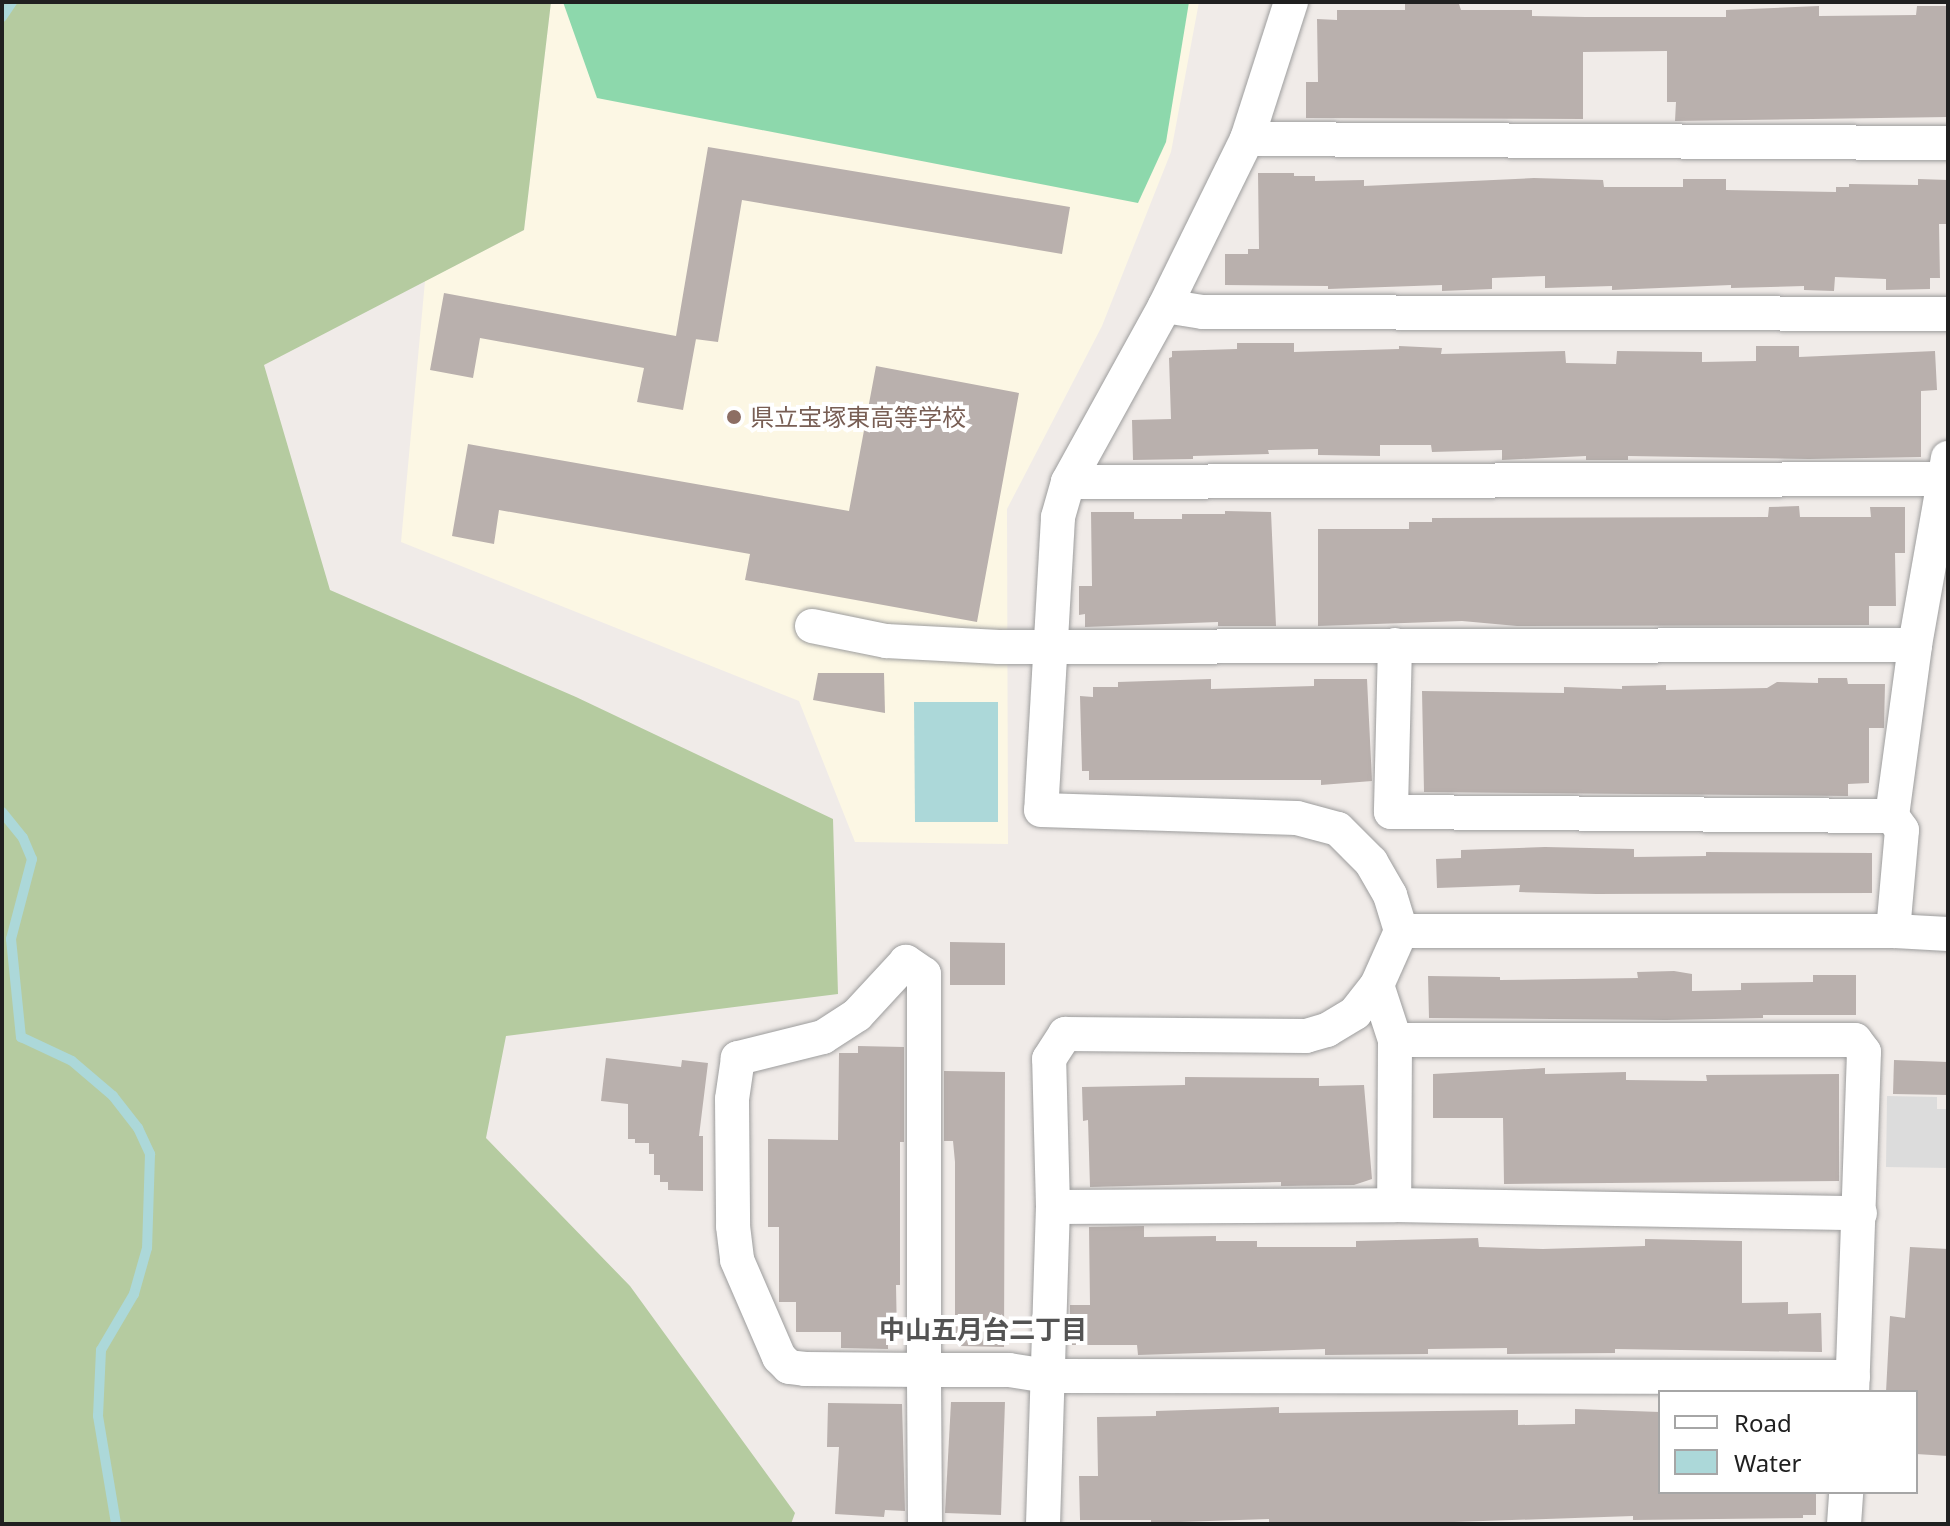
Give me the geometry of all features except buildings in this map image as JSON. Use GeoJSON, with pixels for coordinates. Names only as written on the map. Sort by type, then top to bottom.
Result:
{"type":"FeatureCollection","features":[{"type":"Feature","properties":{"kind":"street"},"geometry":{"type":"LineString","coordinates":[[1043,1524],[1053,1207],[1049,1059],[1065,1034],[1306,1036],[1327,1030],[1355,1013],[1377,985],[1401,931],[1390,895],[1371,862],[1338,829],[1297,818],[1041,810],[1048,647],[1058,518],[1068,482],[1165,306],[1247,139],[1291,2]]}},
{"type":"Feature","properties":{"kind":"street"},"geometry":{"type":"LineString","coordinates":[[1247,139],[1948,143]]}},
{"type":"Feature","properties":{"kind":"street"},"geometry":{"type":"LineString","coordinates":[[1165,306],[1203,312],[1948,314]]}},
{"type":"Feature","properties":{"kind":"street"},"geometry":{"type":"LineString","coordinates":[[1068,482],[1946,468],[1915,645],[1892,816],[1902,830],[1893,931]]}},
{"type":"Feature","properties":{"kind":"street"},"geometry":{"type":"LineString","coordinates":[[812,626],[886,641],[1048,647],[1915,645]]}},
{"type":"Feature","properties":{"kind":"street"},"geometry":{"type":"LineString","coordinates":[[1395,645],[1391,812],[1892,816]]}},
{"type":"Feature","properties":{"kind":"street"},"geometry":{"type":"LineString","coordinates":[[1401,931],[1893,931],[1948,934]]}},
{"type":"Feature","properties":{"kind":"street"},"geometry":{"type":"LineString","coordinates":[[925,1524],[924,1370],[924,974],[906,962],[857,1015],[823,1037],[738,1058],[732,1099],[733,1226],[737,1260],[779,1357],[789,1367],[924,1370],[1009,1370],[1046,1376],[1852,1384],[1864,1052],[1855,1040],[1395,1040]]}},
{"type":"Feature","properties":{"kind":"street"},"geometry":{"type":"LineString","coordinates":[[1377,985],[1395,1040],[1394,1205]]}},
{"type":"Feature","properties":{"kind":"street"},"geometry":{"type":"LineString","coordinates":[[1053,1207],[1394,1205],[1860,1213]]}},
{"type":"Feature","properties":{"kind":"street"},"geometry":{"type":"LineString","coordinates":[[1844,1524],[1846,1494]]}},
{"type":"Feature","properties":{"kind":"shaded area","name":"県立宝塚東高等学校"},"geometry":{"type":"Polygon","coordinates":[[[551,2],[1199,2],[1171,152],[1102,326],[1007,509],[1008,844],[855,842],[799,701],[401,542],[425,281],[524,230],[551,2]]]}},
{"type":"Feature","properties":{"kind":"shaded area"},"geometry":{"type":"Polygon","coordinates":[[[1887,1096],[1937,1097],[1937,1109],[1948,1109],[1948,1168],[1886,1167],[1887,1096]]]}},
{"type":"Feature","properties":{"kind":"green space"},"geometry":{"type":"Polygon","coordinates":[[[2,2],[551,2],[524,230],[264,365],[330,590],[576,697],[833,819],[838,994],[506,1036],[486,1138],[630,1286],[795,1513],[791,1524],[2,1524],[2,2]]]}},
{"type":"Feature","properties":{"kind":"green space"},"geometry":{"type":"Polygon","coordinates":[[[563,2],[1189,2],[1166,142],[1138,203],[597,98],[563,2]]]}},
{"type":"Feature","properties":{"kind":"water"},"geometry":{"type":"Polygon","coordinates":[[[914,702],[998,702],[998,822],[915,822],[914,702]]]}},
{"type":"Feature","properties":{"kind":"waterway"},"geometry":{"type":"LineString","coordinates":[[2,17],[12,2]]}},
{"type":"Feature","properties":{"kind":"waterway"},"geometry":{"type":"LineString","coordinates":[[2,812],[23,838],[32,859],[11,939],[21,1037],[72,1061],[113,1096],[138,1128],[150,1154],[147,1248],[134,1294],[101,1350],[98,1416],[116,1524]]}},
{"type":"Feature","properties":{"kind":"place","name":"県立宝塚東高等学校"},"geometry":{"type":"Point","coordinates":[734,417]}},
{"type":"Feature","properties":{"kind":"district","name":"中山五月台二丁目"},"geometry":{"type":"Point","coordinates":[983,1330]}}]}
